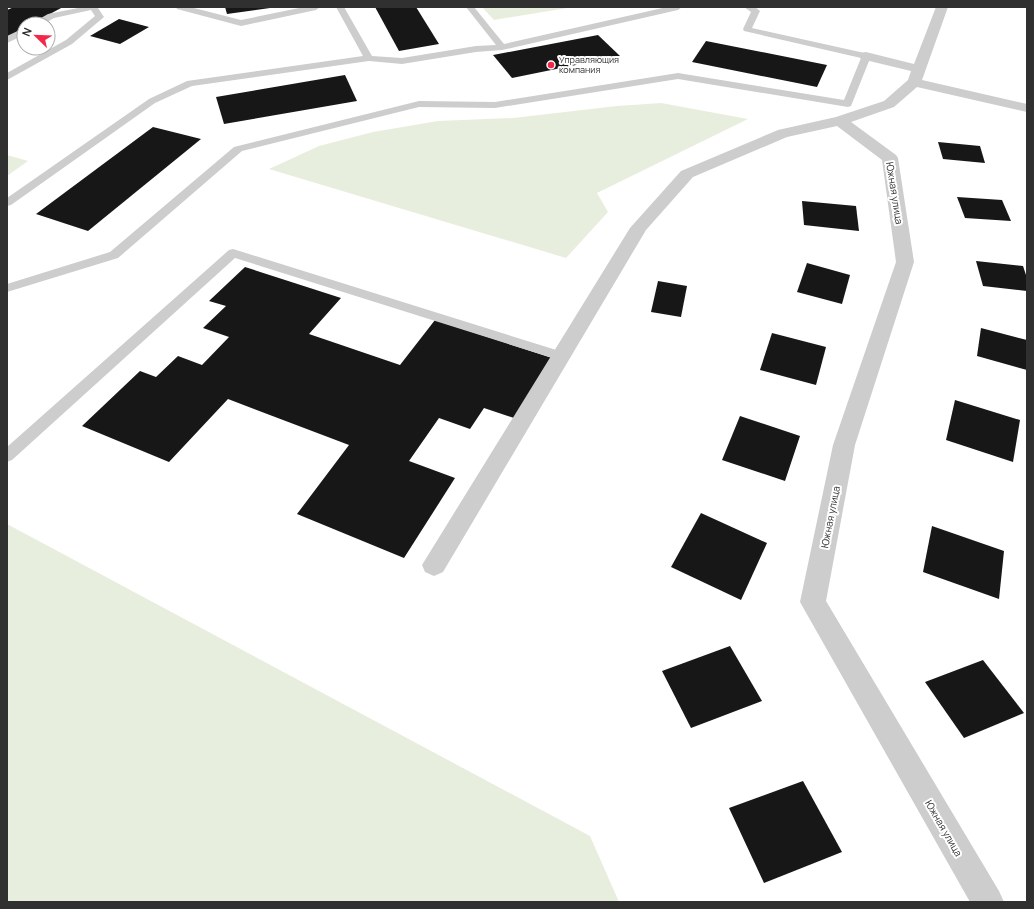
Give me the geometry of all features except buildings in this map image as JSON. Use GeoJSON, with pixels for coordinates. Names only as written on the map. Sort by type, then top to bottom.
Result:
{"type":"FeatureCollection","features":[{"type":"Feature","properties":{"kind":"street"},"geometry":{"type":"LineString","coordinates":[[434,565],[639,228],[687,174],[783,133],[840,121],[889,104],[916,75],[942,7]]}},
{"type":"Feature","properties":{"kind":"street"},"geometry":{"type":"LineString","coordinates":[[866,56],[916,75],[1027,108]]}},
{"type":"Feature","properties":{"kind":"street","name":"Южная улица"},"geometry":{"type":"LineString","coordinates":[[840,121],[890,158],[905,262],[844,445],[813,602],[988,902]]}},
{"type":"Feature","properties":{"kind":"lane"},"geometry":{"type":"LineString","coordinates":[[7,78],[70,42],[100,17],[94,7],[51,16]]}},
{"type":"Feature","properties":{"kind":"lane"},"geometry":{"type":"LineString","coordinates":[[180,7],[241,23],[316,7]]}},
{"type":"Feature","properties":{"kind":"lane"},"geometry":{"type":"LineString","coordinates":[[340,7],[369,58]]}},
{"type":"Feature","properties":{"kind":"lane"},"geometry":{"type":"LineString","coordinates":[[470,7],[502,47]]}},
{"type":"Feature","properties":{"kind":"lane"},"geometry":{"type":"LineString","coordinates":[[7,203],[152,101],[190,83],[369,58],[402,61],[476,49],[502,47],[678,7]]}},
{"type":"Feature","properties":{"kind":"lane"},"geometry":{"type":"LineString","coordinates":[[7,288],[114,255],[238,149],[419,104],[495,105],[678,76],[848,104],[866,56],[747,29],[756,11],[748,7]]}},
{"type":"Feature","properties":{"kind":"lane"},"geometry":{"type":"LineString","coordinates":[[7,40],[16,35]]}},
{"type":"Feature","properties":{"kind":"lane"},"geometry":{"type":"LineString","coordinates":[[7,456],[233,253],[561,356]]}},
{"type":"Feature","properties":{"kind":"green space"},"geometry":{"type":"Polygon","coordinates":[[[482,7],[573,7],[494,20],[482,7]]]}},
{"type":"Feature","properties":{"kind":"green space"},"geometry":{"type":"Polygon","coordinates":[[[661,103],[748,119],[597,193],[608,212],[566,258],[269,169],[319,146],[373,132],[438,121],[513,118],[617,106],[661,103]]]}},
{"type":"Feature","properties":{"kind":"green space"},"geometry":{"type":"Polygon","coordinates":[[[7,155],[28,161],[7,176],[7,155]]]}},
{"type":"Feature","properties":{"kind":"green space"},"geometry":{"type":"Polygon","coordinates":[[[7,524],[590,836],[619,902],[7,902],[7,524]]]}},
{"type":"Feature","properties":{"kind":"place","name":"Управляющия компания"},"geometry":{"type":"Point","coordinates":[551,65]}}]}
